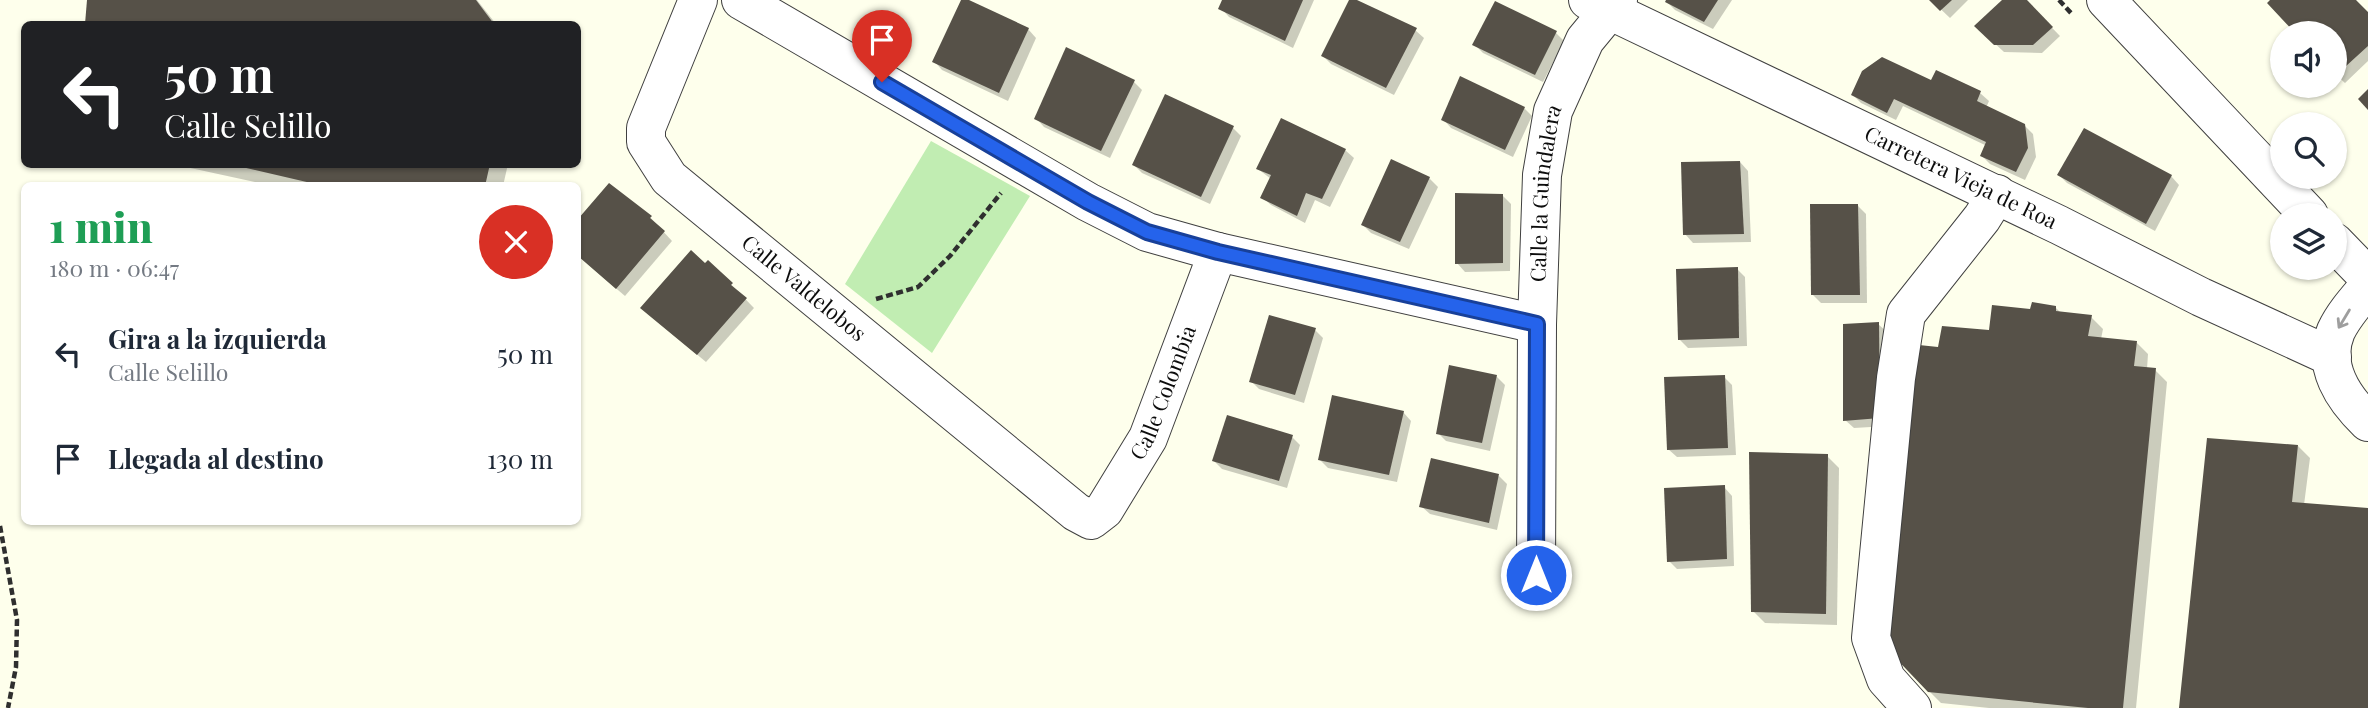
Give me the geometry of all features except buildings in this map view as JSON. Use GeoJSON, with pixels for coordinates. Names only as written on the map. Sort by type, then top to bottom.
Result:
{"type":"FeatureCollection","features":[{"type":"Feature","properties":{"kind":"street","name":"Calle Valdelobos"},"geometry":{"type":"LineString","coordinates":[[698,0],[646,128],[646,142],[669,178],[1076,512],[1091,520]]}},
{"type":"Feature","properties":{"kind":"street"},"geometry":{"type":"LineString","coordinates":[[741,0],[1023,164],[1147,232],[1218,252],[1537,324]]}},
{"type":"Feature","properties":{"kind":"street"},"geometry":{"type":"LineString","coordinates":[[2106,0],[2298,203]]}},
{"type":"Feature","properties":{"kind":"street","name":"Carretera Vieja de Roa"},"geometry":{"type":"LineString","coordinates":[[1605,4],[1997,194],[2201,297],[2332,357]]}},
{"type":"Feature","properties":{"kind":"street","name":"Calle la Guindalera"},"geometry":{"type":"LineString","coordinates":[[1536,575],[1537,324],[1542,175],[1553,110],[1585,40],[1605,4]]}},
{"type":"Feature","properties":{"kind":"street"},"geometry":{"type":"LineString","coordinates":[[1912,708],[1886,679],[1871,638],[1896,378],[1906,314],[1982,218],[1997,194]]}},
{"type":"Feature","properties":{"kind":"street","name":"Calle Colombia"},"geometry":{"type":"LineString","coordinates":[[1091,520],[1104,510],[1148,438],[1218,252]]}},
{"type":"Feature","properties":{"kind":"street"},"geometry":{"type":"LineString","coordinates":[[2347,255],[2368,277]]}},
{"type":"Feature","properties":{"kind":"street"},"geometry":{"type":"LineString","coordinates":[[2368,287],[2349,310],[2336,332],[2332,357],[2336,382],[2351,406],[2368,422]]}},
{"type":"Feature","properties":{"kind":"path"},"geometry":{"type":"LineString","coordinates":[[828,309],[918,287],[950,256],[1023,164]]}},
{"type":"Feature","properties":{"kind":"path"},"geometry":{"type":"LineString","coordinates":[[0,526],[17,620],[16,667],[8,708]]}},
{"type":"Feature","properties":{"kind":"path"},"geometry":{"type":"LineString","coordinates":[[0,569],[7,567]]}},
{"type":"Feature","properties":{"kind":"green space"},"geometry":{"type":"Polygon","coordinates":[[[931,141],[1030,196],[932,353],[845,284],[931,141]]]}},
{"type":"Feature","properties":{"kind":"route"},"geometry":{"type":"LineString","coordinates":[[882,82],[1088,202],[1147,232],[1218,252],[1537,324],[1536,575]]}}]}
